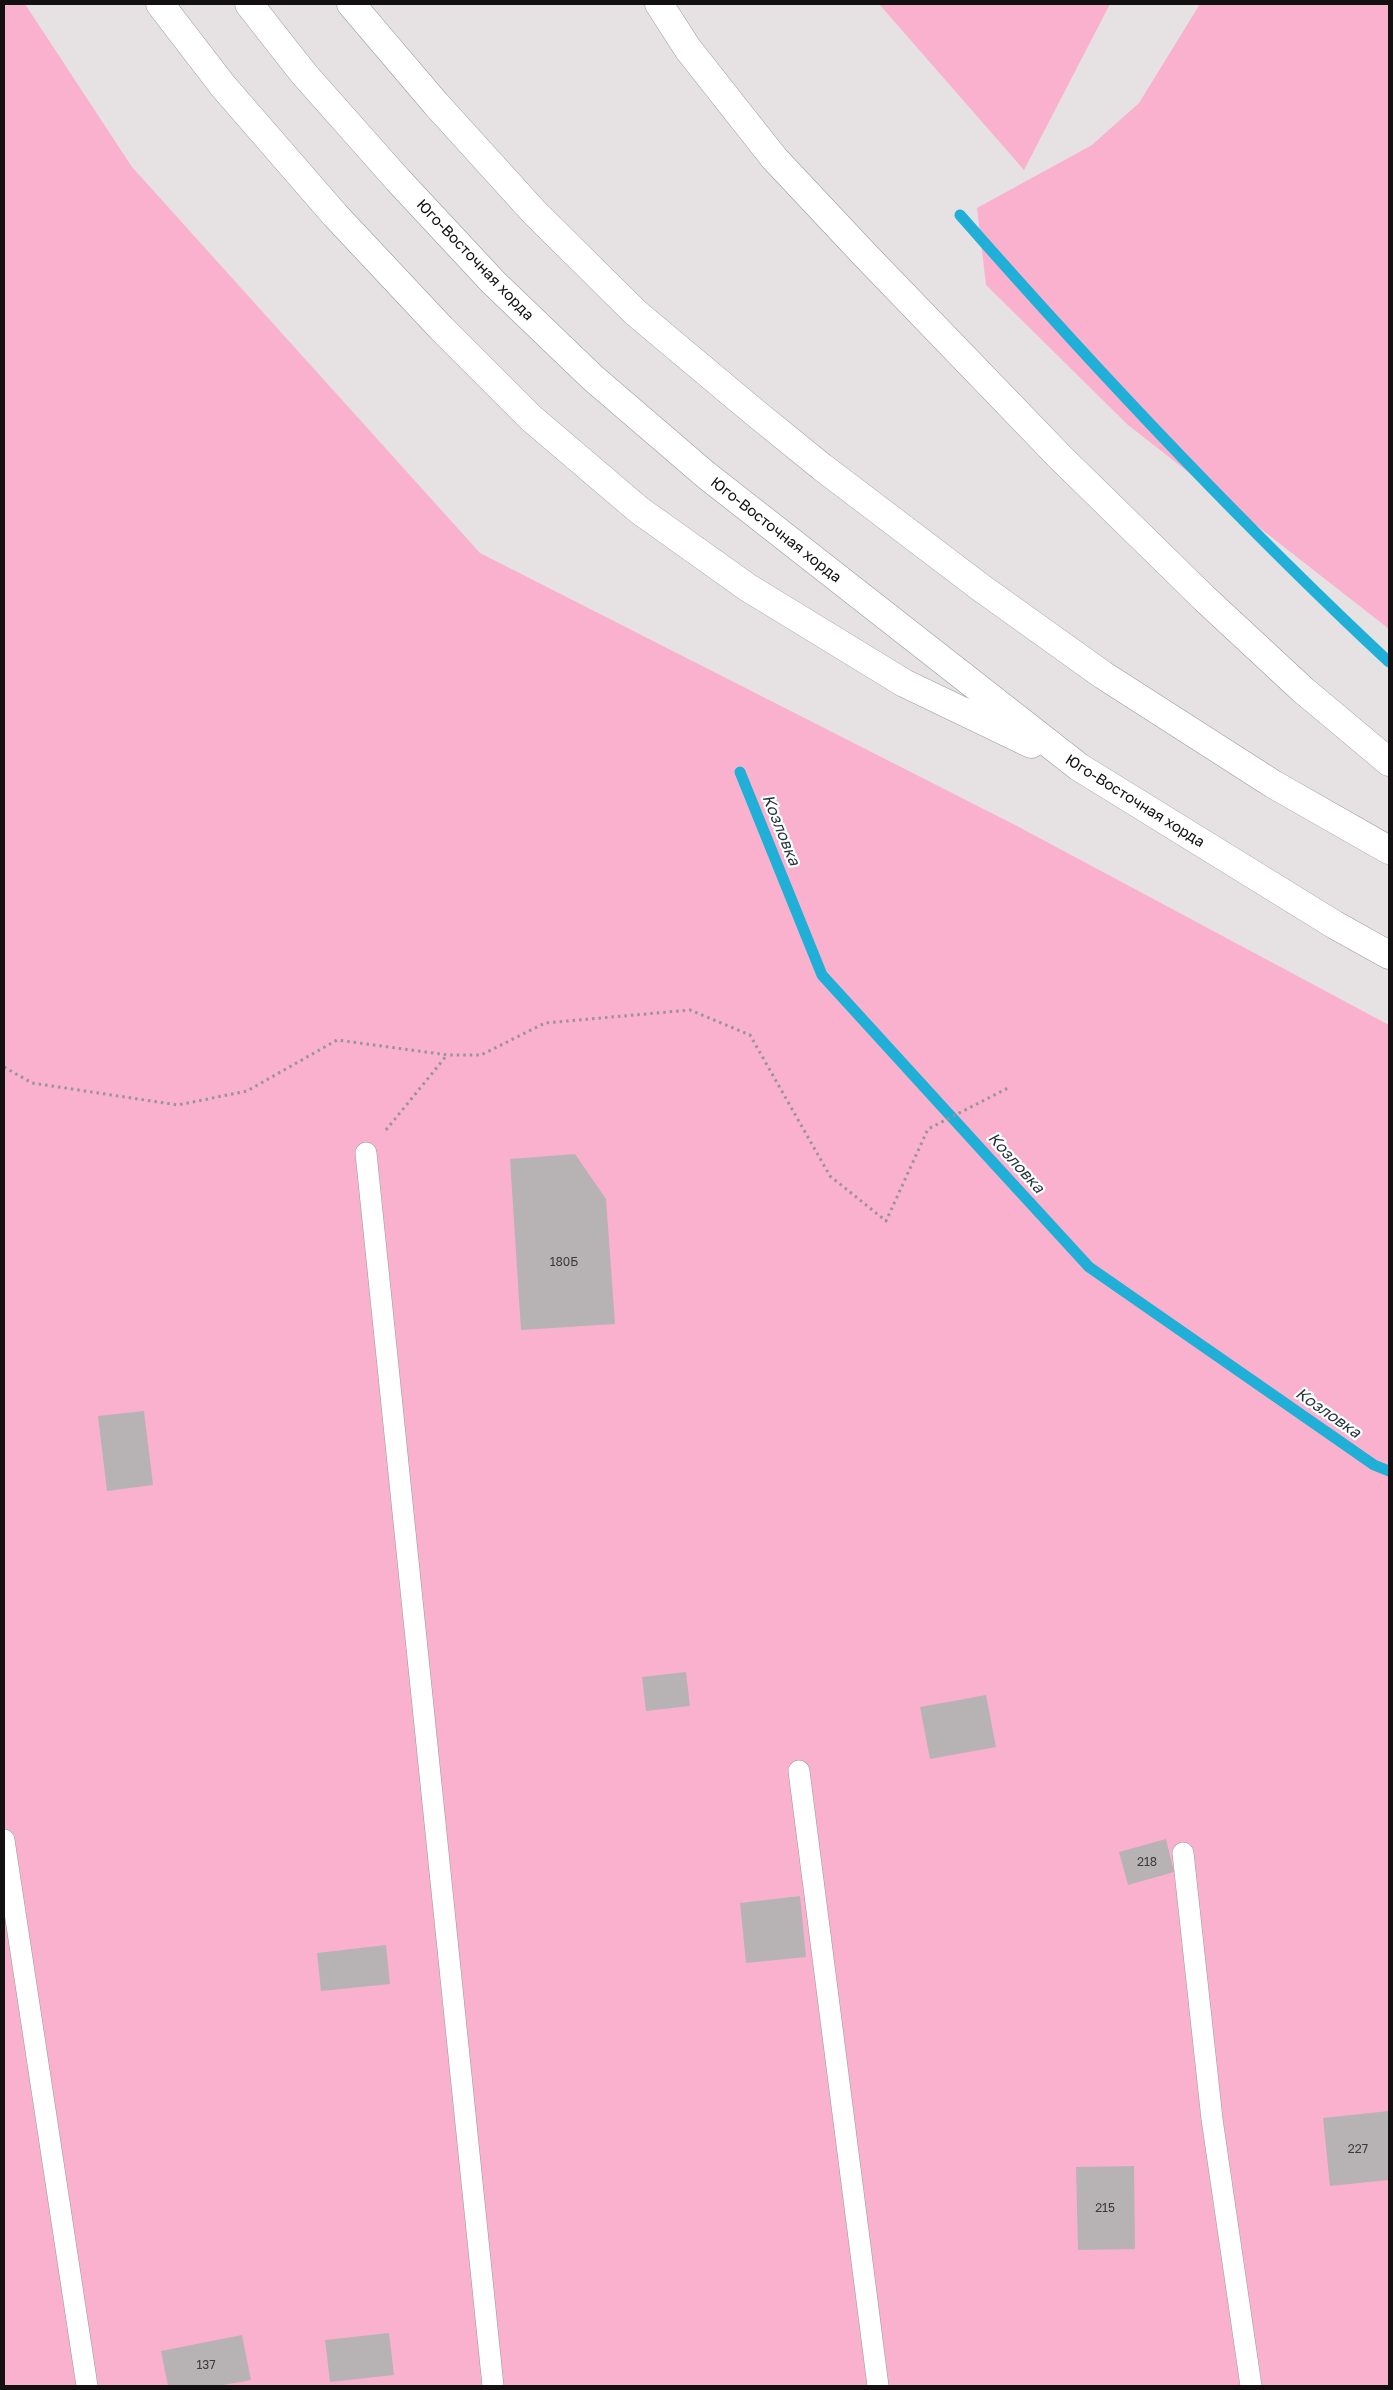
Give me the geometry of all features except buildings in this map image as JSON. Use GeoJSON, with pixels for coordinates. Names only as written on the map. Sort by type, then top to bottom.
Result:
{"type":"FeatureCollection","features":[{"type":"Feature","properties":{"kind":"main road"},"geometry":{"type":"LineString","coordinates":[[160,4],[222,86],[335,215],[440,328],[531,418],[639,510],[747,587],[904,683],[1078,767]]}},
{"type":"Feature","properties":{"kind":"main road","name":"Юго-Восточная хорда"},"geometry":{"type":"LineString","coordinates":[[249,4],[304,74],[492,282],[593,378],[706,475],[1078,767],[1335,925],[1389,955]]}},
{"type":"Feature","properties":{"kind":"main road"},"geometry":{"type":"LineString","coordinates":[[351,4],[436,104],[540,218],[636,313],[784,436],[980,587],[1103,675],[1274,784],[1389,850]]}},
{"type":"Feature","properties":{"kind":"main road"},"geometry":{"type":"LineString","coordinates":[[659,4],[688,48],[774,158],[872,263],[1060,456],[1205,599],[1303,690],[1389,762]]}},
{"type":"Feature","properties":{"kind":"lane"},"geometry":{"type":"LineString","coordinates":[[366,1153],[493,2386]]}},
{"type":"Feature","properties":{"kind":"lane"},"geometry":{"type":"LineString","coordinates":[[799,1771],[878,2386]]}},
{"type":"Feature","properties":{"kind":"lane"},"geometry":{"type":"LineString","coordinates":[[4,1840],[88,2386]]}},
{"type":"Feature","properties":{"kind":"lane"},"geometry":{"type":"LineString","coordinates":[[1184,1853],[1212,2119],[1251,2386]]}},
{"type":"Feature","properties":{"kind":"path"},"geometry":{"type":"LineString","coordinates":[[4,1067],[32,1083],[178,1105],[246,1091],[337,1040],[448,1055],[480,1055],[545,1023],[690,1010],[750,1035],[830,1176],[886,1221],[928,1128],[1010,1087]]}},
{"type":"Feature","properties":{"kind":"path"},"geometry":{"type":"LineString","coordinates":[[366,1153],[448,1055]]}},
{"type":"Feature","properties":{"kind":"shaded area"},"geometry":{"type":"Polygon","coordinates":[[[4,4],[25,4],[132,167],[480,553],[1017,826],[1389,1025],[1389,2386],[4,2386],[4,4]]]}},
{"type":"Feature","properties":{"kind":"shaded area"},"geometry":{"type":"Polygon","coordinates":[[[879,4],[1110,4],[1024,170],[879,4]]]}},
{"type":"Feature","properties":{"kind":"shaded area"},"geometry":{"type":"Polygon","coordinates":[[[1200,4],[1389,4],[1389,629],[1128,425],[986,285],[977,208],[1092,145],[1139,103],[1200,4]]]}},
{"type":"Feature","properties":{"kind":"waterway"},"geometry":{"type":"LineString","coordinates":[[960,215],[1169,444],[1278,555],[1389,662]]}},
{"type":"Feature","properties":{"kind":"waterway","name":"Козловка"},"geometry":{"type":"LineString","coordinates":[[740,772],[822,975],[1089,1267],[1374,1465],[1389,1471]]}}]}
